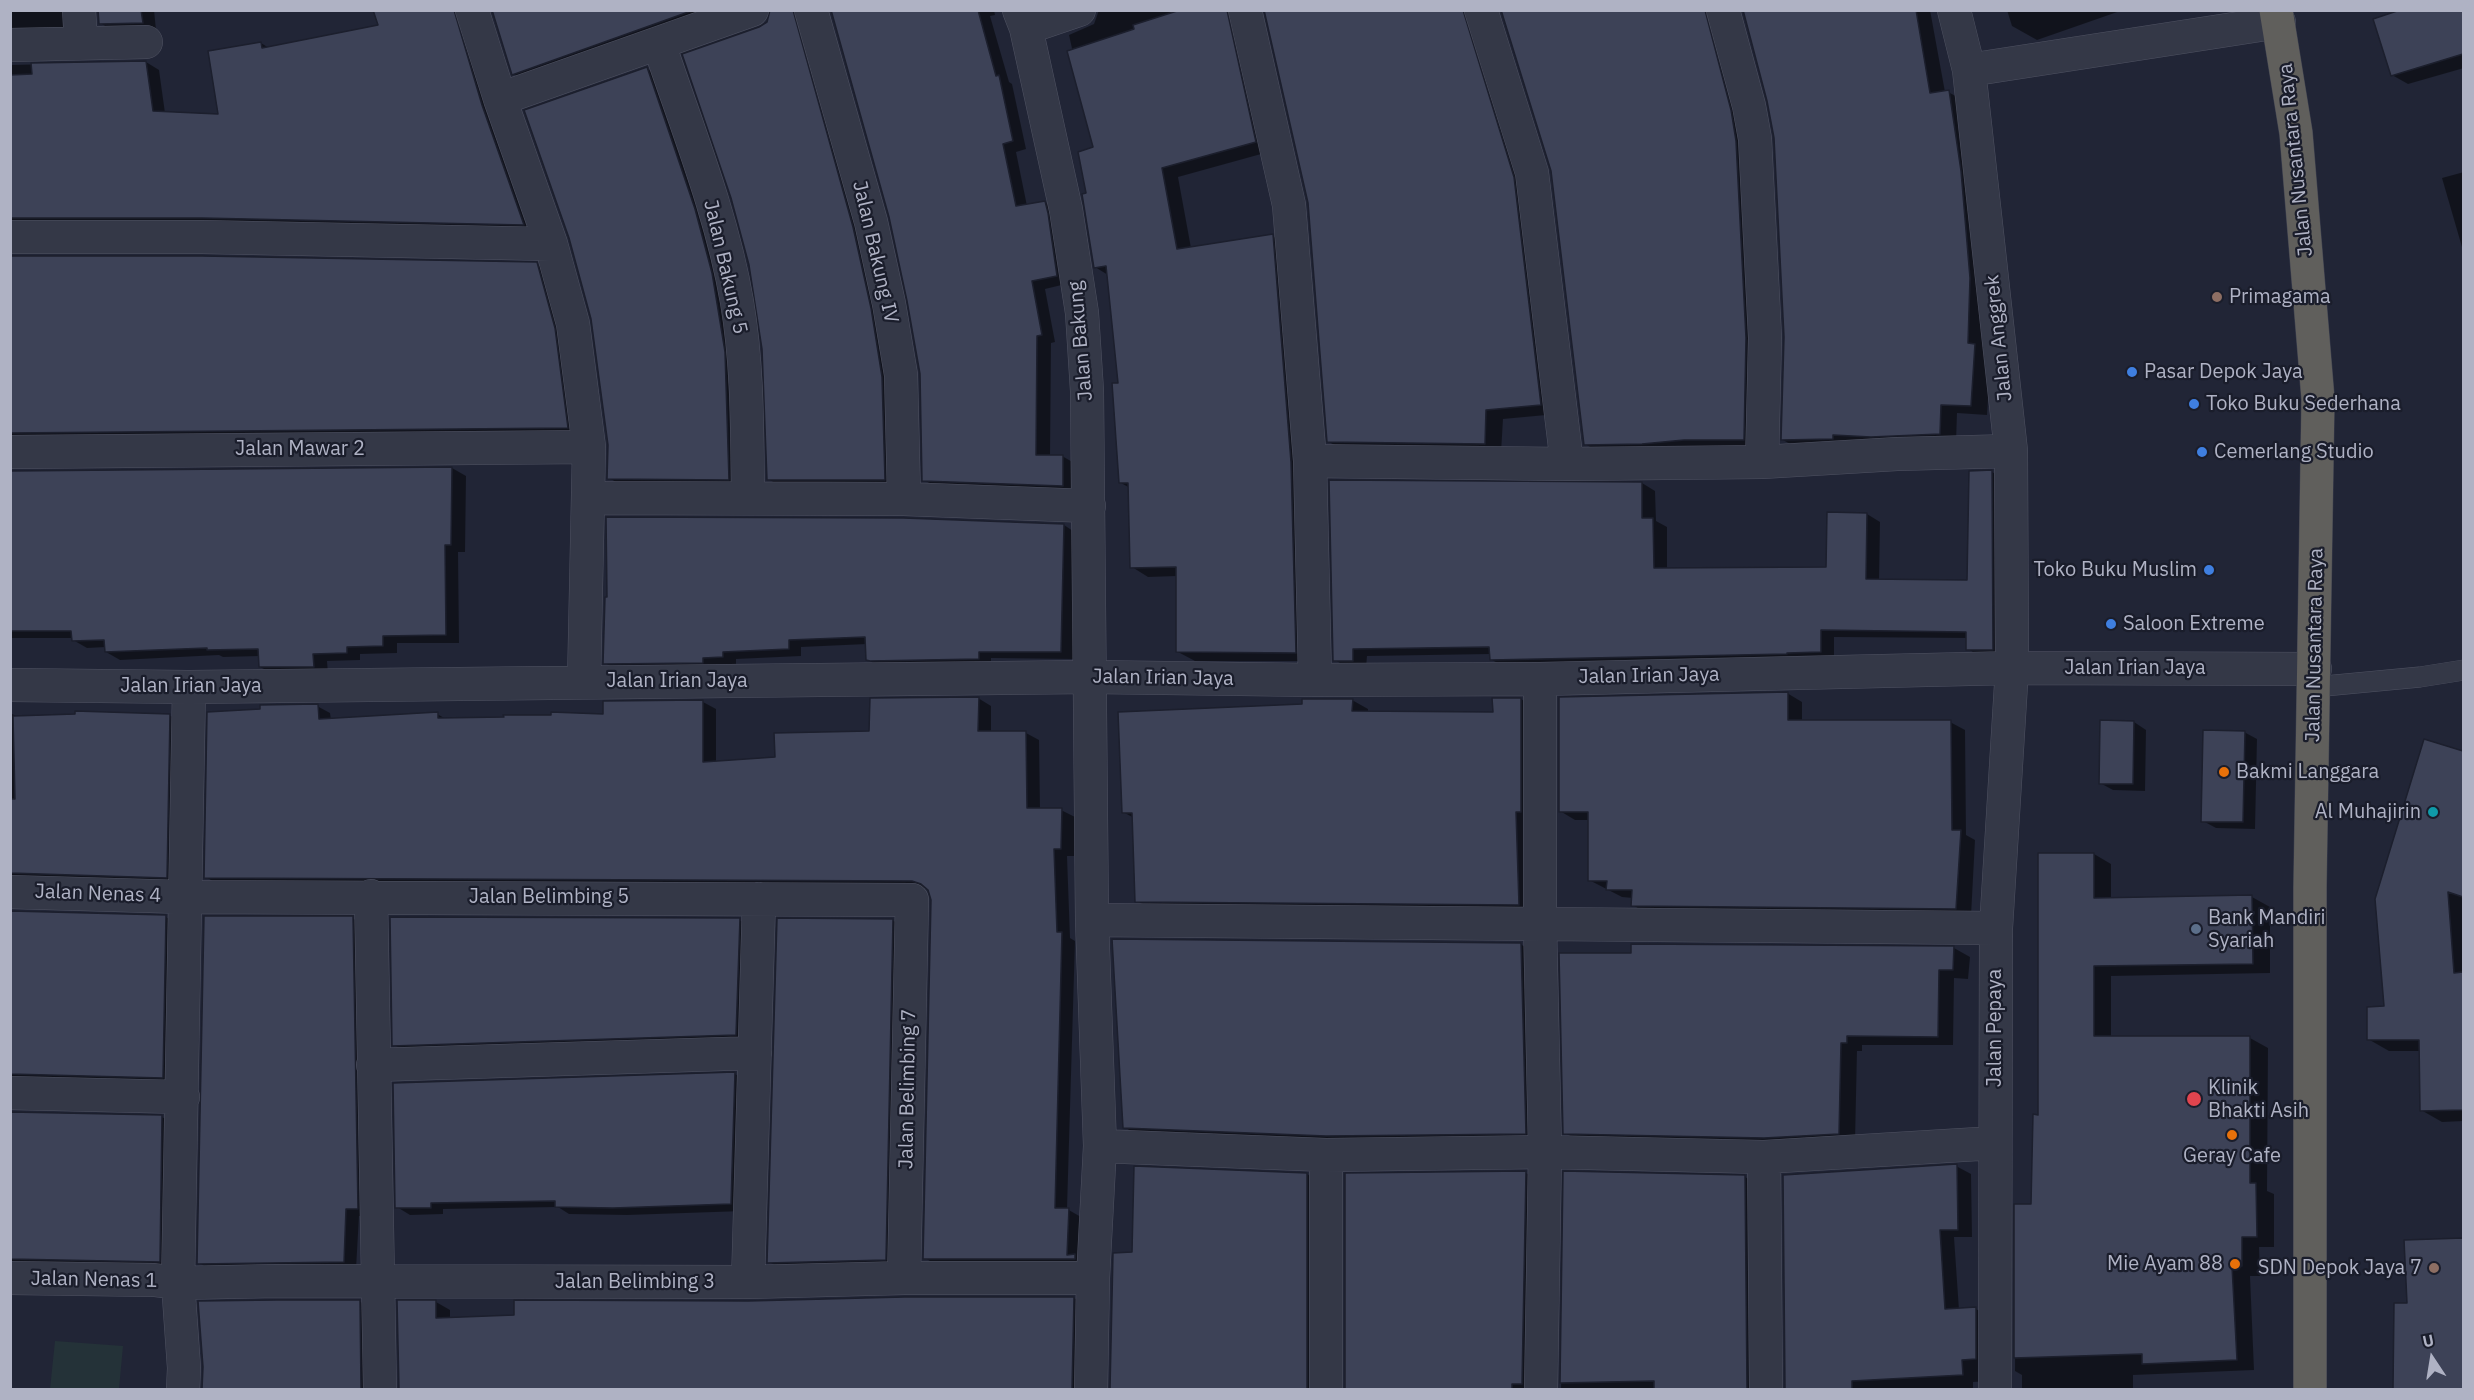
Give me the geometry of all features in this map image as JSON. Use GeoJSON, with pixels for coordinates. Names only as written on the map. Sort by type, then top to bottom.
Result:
{"type":"FeatureCollection","features":[{"type":"Feature","properties":{"kind":"highway","name":"Jalan Nusantara Raya"},"geometry":{"type":"LineString","coordinates":[[2277,16],[2296,133],[2318,399],[2310,887],[2310,1389]]}},
{"type":"Feature","properties":{"kind":"street"},"geometry":{"type":"LineString","coordinates":[[78,10],[81,44]]}},
{"type":"Feature","properties":{"kind":"street"},"geometry":{"type":"LineString","coordinates":[[472,10],[500,99],[551,244],[573,324],[589,447],[584,682]]}},
{"type":"Feature","properties":{"kind":"street"},"geometry":{"type":"LineString","coordinates":[[500,99],[752,10]]}},
{"type":"Feature","properties":{"kind":"street","name":"Jalan Bakung IV"},"geometry":{"type":"LineString","coordinates":[[811,10],[872,222],[889,304],[901,375],[904,499]]}},
{"type":"Feature","properties":{"kind":"street"},"geometry":{"type":"LineString","coordinates":[[1022,19],[1079,10]]}},
{"type":"Feature","properties":{"kind":"street"},"geometry":{"type":"LineString","coordinates":[[1245,10],[1289,205],[1310,461],[1316,680]]}},
{"type":"Feature","properties":{"kind":"street"},"geometry":{"type":"LineString","coordinates":[[1481,10],[1532,173],[1567,464]]}},
{"type":"Feature","properties":{"kind":"street"},"geometry":{"type":"LineString","coordinates":[[1723,10],[1749,106],[1755,139],[1765,338],[1762,462]]}},
{"type":"Feature","properties":{"kind":"street","name":"Jalan Anggrek"},"geometry":{"type":"LineString","coordinates":[[1954,10],[1969,70],[2011,451],[2012,668]]}},
{"type":"Feature","properties":{"kind":"street"},"geometry":{"type":"LineString","coordinates":[[1969,70],[2277,16]]}},
{"type":"Feature","properties":{"kind":"street","name":"Jalan Bakung"},"geometry":{"type":"LineString","coordinates":[[1022,19],[1066,210],[1082,313],[1087,391],[1092,920],[1100,1146],[1093,1278],[1091,1389]]}},
{"type":"Feature","properties":{"kind":"street"},"geometry":{"type":"LineString","coordinates":[[10,45],[146,42]]}},
{"type":"Feature","properties":{"kind":"street","name":"Jalan Bakung 5"},"geometry":{"type":"LineString","coordinates":[[659,44],[720,228],[737,300],[747,372],[748,498]]}},
{"type":"Feature","properties":{"kind":"street"},"geometry":{"type":"LineString","coordinates":[[10,237],[202,237],[551,244]]}},
{"type":"Feature","properties":{"kind":"street","name":"Jalan Mawar 2"},"geometry":{"type":"LineString","coordinates":[[10,452],[589,447]]}},
{"type":"Feature","properties":{"kind":"street"},"geometry":{"type":"LineString","coordinates":[[1310,461],[1567,464],[1762,462],[1897,454],[2011,451]]}},
{"type":"Feature","properties":{"kind":"street"},"geometry":{"type":"LineString","coordinates":[[588,498],[904,499],[1089,506]]}},
{"type":"Feature","properties":{"kind":"street","name":"Jalan Irian Jaya"},"geometry":{"type":"LineString","coordinates":[[10,685],[189,687],[1090,677],[1316,680],[1540,679],[2012,668],[2314,678]]}},
{"type":"Feature","properties":{"kind":"street","name":"Jalan Pepaya"},"geometry":{"type":"LineString","coordinates":[[1995,1389],[1996,928],[2012,668]]}},
{"type":"Feature","properties":{"kind":"street"},"geometry":{"type":"LineString","coordinates":[[1540,679],[1540,923],[1545,1152],[1541,1389]]}},
{"type":"Feature","properties":{"kind":"street"},"geometry":{"type":"LineString","coordinates":[[183,1389],[184,1368],[178,1283],[189,687]]}},
{"type":"Feature","properties":{"kind":"street","name":"Jalan Nenas 4"},"geometry":{"type":"LineString","coordinates":[[10,892],[185,897]]}},
{"type":"Feature","properties":{"kind":"street"},"geometry":{"type":"LineString","coordinates":[[371,896],[380,1389]]}},
{"type":"Feature","properties":{"kind":"street","name":"Jalan Belimbing 5"},"geometry":{"type":"LineString","coordinates":[[185,897],[912,900]]}},
{"type":"Feature","properties":{"kind":"street"},"geometry":{"type":"LineString","coordinates":[[748,1282],[759,899]]}},
{"type":"Feature","properties":{"kind":"street","name":"Jalan Belimbing 7"},"geometry":{"type":"LineString","coordinates":[[904,1278],[912,900]]}},
{"type":"Feature","properties":{"kind":"street"},"geometry":{"type":"LineString","coordinates":[[1092,920],[1996,928]]}},
{"type":"Feature","properties":{"kind":"street"},"geometry":{"type":"LineString","coordinates":[[373,1065],[755,1053]]}},
{"type":"Feature","properties":{"kind":"street"},"geometry":{"type":"LineString","coordinates":[[10,1093],[183,1097]]}},
{"type":"Feature","properties":{"kind":"street"},"geometry":{"type":"LineString","coordinates":[[1100,1146],[1326,1155],[1545,1152],[1764,1157],[1995,1143]]}},
{"type":"Feature","properties":{"kind":"street"},"geometry":{"type":"LineString","coordinates":[[1326,1155],[1326,1389]]}},
{"type":"Feature","properties":{"kind":"street"},"geometry":{"type":"LineString","coordinates":[[1764,1157],[1766,1389]]}},
{"type":"Feature","properties":{"kind":"street","name":"Jalan Nenas 1"},"geometry":{"type":"LineString","coordinates":[[10,1278],[154,1280],[178,1283]]}},
{"type":"Feature","properties":{"kind":"street","name":"Jalan Belimbing 3"},"geometry":{"type":"LineString","coordinates":[[178,1283],[748,1282],[904,1278],[1093,1278]]}},
{"type":"Feature","properties":{"kind":"lane"},"geometry":{"type":"LineString","coordinates":[[2314,678],[2420,677],[2463,670]]}},
{"type":"Feature","properties":{"kind":"shaded area"},"geometry":{"type":"Polygon","coordinates":[[[55,1341],[123,1346],[119,1389],[50,1389],[55,1341]]]}},
{"type":"Feature","properties":{"kind":"building"},"geometry":{"type":"Polygon","coordinates":[[[98,10],[141,10],[143,23],[99,24],[98,10]]]}},
{"type":"Feature","properties":{"kind":"building"},"geometry":{"type":"Polygon","coordinates":[[[373,10],[454,10],[482,105],[524,225],[202,218],[10,218],[10,75],[32,74],[31,63],[146,61],[153,111],[218,114],[208,51],[261,42],[262,48],[378,25],[373,10]]]}},
{"type":"Feature","properties":{"kind":"building"},"geometry":{"type":"Polygon","coordinates":[[[492,10],[694,10],[512,75],[492,10]]]}},
{"type":"Feature","properties":{"kind":"building"},"geometry":{"type":"Polygon","coordinates":[[[770,10],[793,10],[853,227],[871,308],[882,377],[885,480],[767,480],[762,349],[749,265],[731,198],[682,54],[759,27],[767,22],[770,10]]]}},
{"type":"Feature","properties":{"kind":"building"},"geometry":{"type":"Polygon","coordinates":[[[831,10],[978,10],[996,76],[999,75],[1013,141],[1003,144],[1016,206],[1045,201],[1048,213],[1057,276],[1032,281],[1042,335],[1037,336],[1036,455],[1063,455],[1063,486],[922,481],[920,374],[907,301],[889,217],[831,10]]]}},
{"type":"Feature","properties":{"kind":"building"},"geometry":{"type":"Polygon","coordinates":[[[1180,10],[1227,10],[1256,142],[1162,168],[1177,249],[1273,234],[1291,462],[1296,653],[1176,652],[1176,567],[1130,568],[1128,483],[1119,483],[1112,383],[1118,383],[1106,266],[1094,268],[1082,194],[1086,193],[1078,152],[1093,147],[1067,51],[1134,29],[1133,25],[1180,10]]]}},
{"type":"Feature","properties":{"kind":"building"},"geometry":{"type":"Polygon","coordinates":[[[1264,10],[1463,10],[1514,177],[1541,405],[1486,410],[1485,444],[1327,442],[1308,203],[1264,10]]]}},
{"type":"Feature","properties":{"kind":"building"},"geometry":{"type":"Polygon","coordinates":[[[1501,10],[1705,10],[1731,110],[1736,141],[1746,338],[1744,440],[1684,440],[1642,444],[1584,445],[1551,171],[1501,10]]]}},
{"type":"Feature","properties":{"kind":"building"},"geometry":{"type":"Polygon","coordinates":[[[1743,10],[1916,10],[1930,93],[1949,90],[1961,171],[1970,278],[1968,343],[1975,344],[1971,406],[1941,405],[1940,434],[1871,437],[1833,435],[1833,439],[1781,440],[1784,337],[1774,138],[1767,101],[1743,10]]]}},
{"type":"Feature","properties":{"kind":"building"},"geometry":{"type":"Polygon","coordinates":[[[2400,10],[2463,10],[2463,54],[2391,76],[2373,19],[2400,10]]]}},
{"type":"Feature","properties":{"kind":"building"},"geometry":{"type":"Polygon","coordinates":[[[647,67],[695,209],[712,273],[725,352],[729,480],[607,479],[608,445],[591,319],[569,238],[524,110],[647,67]]]}},
{"type":"Feature","properties":{"kind":"building"},"geometry":{"type":"Polygon","coordinates":[[[10,256],[202,256],[537,262],[555,328],[568,428],[10,433],[10,256]]]}},
{"type":"Feature","properties":{"kind":"building"},"geometry":{"type":"Polygon","coordinates":[[[452,467],[451,545],[445,545],[446,635],[383,636],[383,646],[347,647],[347,653],[313,654],[314,667],[259,667],[258,649],[207,650],[207,648],[105,652],[104,640],[72,641],[71,631],[10,631],[10,471],[452,467]]]}},
{"type":"Feature","properties":{"kind":"building"},"geometry":{"type":"Polygon","coordinates":[[[1992,470],[1993,650],[1966,650],[1966,632],[1821,630],[1821,652],[1490,660],[1489,647],[1353,649],[1353,661],[1333,661],[1329,480],[1642,482],[1642,518],[1653,518],[1654,568],[1826,567],[1827,512],[1867,513],[1866,579],[1967,580],[1969,471],[1992,470]]]}},
{"type":"Feature","properties":{"kind":"building"},"geometry":{"type":"Polygon","coordinates":[[[606,517],[904,518],[1064,524],[1061,652],[979,652],[979,659],[870,661],[866,660],[865,637],[789,640],[789,649],[723,652],[723,657],[703,658],[703,663],[603,664],[605,597],[607,597],[606,517]]]}},
{"type":"Feature","properties":{"kind":"building"},"geometry":{"type":"Polygon","coordinates":[[[1788,692],[1788,720],[1951,720],[1952,830],[1961,830],[1956,909],[1631,906],[1632,890],[1606,890],[1607,881],[1588,881],[1588,812],[1559,812],[1559,697],[1788,692]]]}},
{"type":"Feature","properties":{"kind":"building"},"geometry":{"type":"Polygon","coordinates":[[[979,697],[978,731],[1026,731],[1027,808],[1062,808],[1061,849],[1054,849],[1057,932],[1062,932],[1055,1208],[1069,1208],[1067,1255],[1075,1254],[1075,1259],[923,1259],[931,900],[928,890],[921,884],[912,881],[204,878],[207,712],[260,709],[260,705],[318,704],[319,719],[438,712],[438,718],[504,717],[503,715],[551,715],[551,712],[603,714],[603,701],[703,700],[703,762],[775,757],[774,733],[869,731],[870,698],[979,697]]]}},
{"type":"Feature","properties":{"kind":"building"},"geometry":{"type":"Polygon","coordinates":[[[1492,698],[1521,698],[1521,812],[1516,812],[1519,905],[1135,902],[1132,813],[1122,813],[1118,712],[1302,704],[1302,699],[1353,699],[1352,711],[1493,712],[1492,698]]]}},
{"type":"Feature","properties":{"kind":"building"},"geometry":{"type":"Polygon","coordinates":[[[75,711],[170,714],[167,878],[10,873],[10,799],[15,799],[13,716],[75,714],[75,711]]]}},
{"type":"Feature","properties":{"kind":"building"},"geometry":{"type":"Polygon","coordinates":[[[2100,720],[2134,721],[2133,784],[2099,784],[2100,720]]]}},
{"type":"Feature","properties":{"kind":"building"},"geometry":{"type":"Polygon","coordinates":[[[2203,730],[2245,731],[2243,822],[2201,822],[2203,730]]]}},
{"type":"Feature","properties":{"kind":"building"},"geometry":{"type":"Polygon","coordinates":[[[2424,739],[2463,751],[2463,897],[2448,892],[2454,973],[2463,972],[2463,1110],[2420,1111],[2419,1040],[2367,1040],[2367,1007],[2384,1006],[2375,899],[2424,739]]]}},
{"type":"Feature","properties":{"kind":"building"},"geometry":{"type":"Polygon","coordinates":[[[2038,853],[2094,853],[2094,898],[2252,895],[2253,964],[2094,966],[2094,1036],[2250,1036],[2250,1183],[2256,1183],[2257,1237],[2242,1237],[2242,1266],[2232,1266],[2237,1360],[2142,1364],[2142,1354],[2014,1358],[2014,1204],[2031,1204],[2033,1114],[2038,1115],[2038,853]]]}},
{"type":"Feature","properties":{"kind":"building"},"geometry":{"type":"Polygon","coordinates":[[[10,911],[166,915],[163,1078],[10,1074],[10,911]]]}},
{"type":"Feature","properties":{"kind":"building"},"geometry":{"type":"Polygon","coordinates":[[[204,916],[353,916],[358,1209],[346,1209],[344,1262],[197,1264],[204,916]]]}},
{"type":"Feature","properties":{"kind":"building"},"geometry":{"type":"Polygon","coordinates":[[[390,917],[740,918],[736,1035],[392,1046],[390,917]]]}},
{"type":"Feature","properties":{"kind":"building"},"geometry":{"type":"Polygon","coordinates":[[[777,918],[893,919],[886,1260],[767,1263],[777,918]]]}},
{"type":"Feature","properties":{"kind":"building"},"geometry":{"type":"Polygon","coordinates":[[[1112,939],[1521,943],[1526,1134],[1326,1136],[1123,1128],[1112,939]]]}},
{"type":"Feature","properties":{"kind":"building"},"geometry":{"type":"Polygon","coordinates":[[[1631,944],[1954,946],[1953,970],[1939,970],[1938,1037],[1847,1036],[1847,1043],[1841,1043],[1839,1134],[1764,1138],[1563,1134],[1559,953],[1631,953],[1631,944]]]}},
{"type":"Feature","properties":{"kind":"building"},"geometry":{"type":"Polygon","coordinates":[[[735,1072],[731,1204],[613,1208],[555,1207],[555,1201],[431,1203],[431,1208],[395,1208],[393,1083],[735,1072]]]}},
{"type":"Feature","properties":{"kind":"building"},"geometry":{"type":"Polygon","coordinates":[[[10,1112],[162,1115],[160,1262],[10,1259],[10,1112]]]}},
{"type":"Feature","properties":{"kind":"building"},"geometry":{"type":"Polygon","coordinates":[[[1957,1164],[1958,1230],[1940,1230],[1945,1309],[1976,1307],[1976,1359],[1962,1360],[1963,1375],[1852,1381],[1852,1389],[1785,1389],[1783,1175],[1957,1164]]]}},
{"type":"Feature","properties":{"kind":"building"},"geometry":{"type":"Polygon","coordinates":[[[1134,1166],[1307,1173],[1307,1389],[1110,1389],[1113,1253],[1132,1252],[1134,1166]]]}},
{"type":"Feature","properties":{"kind":"building"},"geometry":{"type":"Polygon","coordinates":[[[1526,1171],[1522,1384],[1512,1384],[1512,1389],[1345,1389],[1345,1173],[1526,1171]]]}},
{"type":"Feature","properties":{"kind":"building"},"geometry":{"type":"Polygon","coordinates":[[[1563,1171],[1745,1175],[1747,1389],[1654,1389],[1654,1381],[1560,1383],[1563,1171]]]}},
{"type":"Feature","properties":{"kind":"building"},"geometry":{"type":"Polygon","coordinates":[[[2463,1238],[2463,1389],[2393,1389],[2394,1303],[2407,1303],[2404,1240],[2463,1238]]]}},
{"type":"Feature","properties":{"kind":"building"},"geometry":{"type":"Polygon","coordinates":[[[904,1297],[1074,1297],[1072,1389],[399,1389],[397,1300],[436,1300],[436,1318],[514,1315],[514,1300],[748,1301],[904,1297]]]}},
{"type":"Feature","properties":{"kind":"building"},"geometry":{"type":"Polygon","coordinates":[[[360,1300],[361,1389],[202,1389],[203,1367],[198,1301],[360,1300]]]}},
{"type":"Feature","properties":{"kind":"place","name":"Primagama"},"geometry":{"type":"Point","coordinates":[2217,297]}},
{"type":"Feature","properties":{"kind":"place","name":"Pasar Depok Jaya"},"geometry":{"type":"Point","coordinates":[2132,372]}},
{"type":"Feature","properties":{"kind":"place","name":"Toko Buku Sederhana"},"geometry":{"type":"Point","coordinates":[2194,404]}},
{"type":"Feature","properties":{"kind":"place","name":"Cemerlang Studio"},"geometry":{"type":"Point","coordinates":[2202,452]}},
{"type":"Feature","properties":{"kind":"place","name":"Toko Buku Muslim"},"geometry":{"type":"Point","coordinates":[2209,570]}},
{"type":"Feature","properties":{"kind":"place","name":"Saloon Extreme"},"geometry":{"type":"Point","coordinates":[2111,624]}},
{"type":"Feature","properties":{"kind":"place","name":"Bakmi Langgara"},"geometry":{"type":"Point","coordinates":[2224,772]}},
{"type":"Feature","properties":{"kind":"place","name":"Al Muhajirin"},"geometry":{"type":"Point","coordinates":[2433,812]}},
{"type":"Feature","properties":{"kind":"place","name":"Bank Mandiri Syariah"},"geometry":{"type":"Point","coordinates":[2196,929]}},
{"type":"Feature","properties":{"kind":"place","name":"Klinik Bhakti Asih"},"geometry":{"type":"Point","coordinates":[2194,1099]}},
{"type":"Feature","properties":{"kind":"place","name":"Geray Cafe"},"geometry":{"type":"Point","coordinates":[2232,1135]}},
{"type":"Feature","properties":{"kind":"place","name":"Mie Ayam 88"},"geometry":{"type":"Point","coordinates":[2235,1264]}},
{"type":"Feature","properties":{"kind":"place","name":"SDN Depok Jaya 7"},"geometry":{"type":"Point","coordinates":[2434,1268]}}]}
